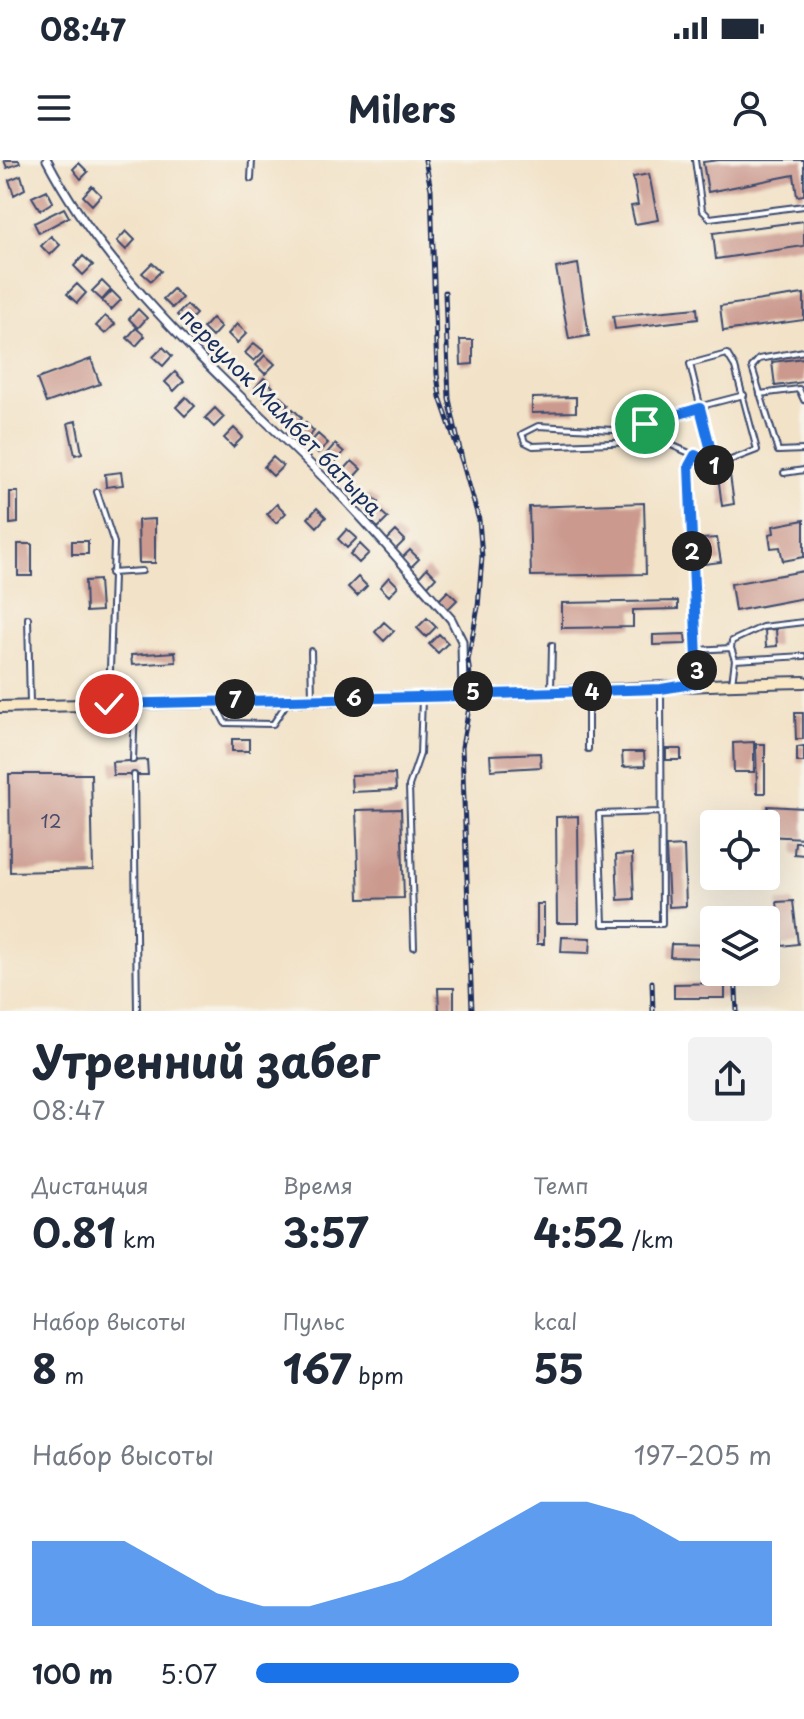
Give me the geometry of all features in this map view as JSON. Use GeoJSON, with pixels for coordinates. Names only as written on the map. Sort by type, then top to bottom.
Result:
{"type":"FeatureCollection","features":[{"type":"Feature","properties":{"kind":"street","name":"переулок Мамбет батыра"},"geometry":{"type":"LineString","coordinates":[[47,160],[73,210],[134,286],[331,485],[451,619],[462,641],[463,696]]}},
{"type":"Feature","properties":{"kind":"street"},"geometry":{"type":"LineString","coordinates":[[0,707],[463,696],[472,691],[492,694],[661,689],[698,683],[804,682]]}},
{"type":"Feature","properties":{"kind":"lane"},"geometry":{"type":"LineString","coordinates":[[251,179],[252,160]]}},
{"type":"Feature","properties":{"kind":"lane"},"geometry":{"type":"LineString","coordinates":[[695,160],[702,210],[710,218],[804,206]]}},
{"type":"Feature","properties":{"kind":"lane"},"geometry":{"type":"LineString","coordinates":[[804,351],[754,362],[760,394],[778,451],[804,450]]}},
{"type":"Feature","properties":{"kind":"lane"},"geometry":{"type":"LineString","coordinates":[[715,466],[700,408],[690,364],[715,356],[731,356],[744,395],[757,450],[715,466],[662,441],[533,446],[525,442],[522,434],[538,426],[632,431],[667,415],[700,408],[744,395]]}},
{"type":"Feature","properties":{"kind":"lane"},"geometry":{"type":"LineString","coordinates":[[760,394],[799,389],[804,400]]}},
{"type":"Feature","properties":{"kind":"lane"},"geometry":{"type":"LineString","coordinates":[[695,455],[689,466],[698,683]]}},
{"type":"Feature","properties":{"kind":"lane"},"geometry":{"type":"LineString","coordinates":[[784,473],[804,470]]}},
{"type":"Feature","properties":{"kind":"lane"},"geometry":{"type":"LineString","coordinates":[[97,492],[114,543],[109,704]]}},
{"type":"Feature","properties":{"kind":"lane"},"geometry":{"type":"LineString","coordinates":[[111,573],[142,571]]}},
{"type":"Feature","properties":{"kind":"lane"},"geometry":{"type":"LineString","coordinates":[[28,618],[30,706]]}},
{"type":"Feature","properties":{"kind":"lane"},"geometry":{"type":"LineString","coordinates":[[732,683],[735,660],[732,641],[741,633],[804,622]]}},
{"type":"Feature","properties":{"kind":"lane"},"geometry":{"type":"LineString","coordinates":[[551,692],[552,645]]}},
{"type":"Feature","properties":{"kind":"lane"},"geometry":{"type":"LineString","coordinates":[[696,650],[731,648]]}},
{"type":"Feature","properties":{"kind":"lane"},"geometry":{"type":"LineString","coordinates":[[311,651],[312,698]]}},
{"type":"Feature","properties":{"kind":"lane"},"geometry":{"type":"LineString","coordinates":[[735,660],[804,656]]}},
{"type":"Feature","properties":{"kind":"lane"},"geometry":{"type":"LineString","coordinates":[[661,689],[662,924],[603,924],[599,814],[661,812]]}},
{"type":"Feature","properties":{"kind":"lane"},"geometry":{"type":"LineString","coordinates":[[588,691],[588,749]]}},
{"type":"Feature","properties":{"kind":"lane"},"geometry":{"type":"LineString","coordinates":[[414,947],[409,786],[420,754],[422,696]]}},
{"type":"Feature","properties":{"kind":"lane"},"geometry":{"type":"LineString","coordinates":[[213,700],[225,723],[273,724],[290,698]]}},
{"type":"Feature","properties":{"kind":"lane"},"geometry":{"type":"LineString","coordinates":[[133,760],[135,703]]}},
{"type":"Feature","properties":{"kind":"lane"},"geometry":{"type":"LineString","coordinates":[[134,775],[137,1011]]}},
{"type":"Feature","properties":{"kind":"building"},"geometry":{"type":"Polygon","coordinates":[[[4,160],[19,160],[20,163],[7,168],[4,160]]]}},
{"type":"Feature","properties":{"kind":"building"},"geometry":{"type":"Polygon","coordinates":[[[804,160],[804,195],[797,196],[794,175],[708,192],[703,162],[804,160]]]}},
{"type":"Feature","properties":{"kind":"building"},"geometry":{"type":"Polygon","coordinates":[[[79,163],[88,172],[81,179],[73,169],[79,163]]]}},
{"type":"Feature","properties":{"kind":"building"},"geometry":{"type":"Polygon","coordinates":[[[649,174],[658,220],[635,224],[631,206],[638,205],[633,177],[649,174]]]}},
{"type":"Feature","properties":{"kind":"building"},"geometry":{"type":"Polygon","coordinates":[[[21,175],[25,189],[14,195],[9,180],[21,175]]]}},
{"type":"Feature","properties":{"kind":"building"},"geometry":{"type":"Polygon","coordinates":[[[92,186],[101,195],[92,205],[83,196],[92,186]]]}},
{"type":"Feature","properties":{"kind":"building"},"geometry":{"type":"Polygon","coordinates":[[[47,190],[53,202],[40,210],[32,197],[47,190]]]}},
{"type":"Feature","properties":{"kind":"building"},"geometry":{"type":"Polygon","coordinates":[[[64,208],[69,217],[39,233],[34,223],[64,208]]]}},
{"type":"Feature","properties":{"kind":"building"},"geometry":{"type":"Polygon","coordinates":[[[804,221],[804,246],[716,259],[713,233],[804,221]]]}},
{"type":"Feature","properties":{"kind":"building"},"geometry":{"type":"Polygon","coordinates":[[[126,231],[135,240],[126,250],[117,241],[126,231]]]}},
{"type":"Feature","properties":{"kind":"building"},"geometry":{"type":"Polygon","coordinates":[[[51,236],[60,245],[50,255],[41,246],[51,236]]]}},
{"type":"Feature","properties":{"kind":"building"},"geometry":{"type":"Polygon","coordinates":[[[83,256],[93,265],[83,275],[74,266],[83,256]]]}},
{"type":"Feature","properties":{"kind":"building"},"geometry":{"type":"Polygon","coordinates":[[[152,263],[161,271],[151,281],[142,273],[152,263]]]}},
{"type":"Feature","properties":{"kind":"building"},"geometry":{"type":"Polygon","coordinates":[[[578,264],[589,336],[569,339],[556,268],[578,264]]]}},
{"type":"Feature","properties":{"kind":"building"},"geometry":{"type":"Polygon","coordinates":[[[102,281],[111,290],[102,300],[92,291],[102,281]]]}},
{"type":"Feature","properties":{"kind":"building"},"geometry":{"type":"Polygon","coordinates":[[[77,284],[86,293],[77,303],[67,294],[77,284]]]}},
{"type":"Feature","properties":{"kind":"building"},"geometry":{"type":"Polygon","coordinates":[[[173,289],[182,298],[172,308],[163,299],[173,289]]]}},
{"type":"Feature","properties":{"kind":"building"},"geometry":{"type":"Polygon","coordinates":[[[112,291],[121,300],[111,310],[102,301],[112,291]]]}},
{"type":"Feature","properties":{"kind":"building"},"geometry":{"type":"Polygon","coordinates":[[[804,294],[804,320],[723,331],[720,306],[804,294]]]}},
{"type":"Feature","properties":{"kind":"building"},"geometry":{"type":"Polygon","coordinates":[[[187,305],[196,314],[186,324],[177,315],[187,305]]]}},
{"type":"Feature","properties":{"kind":"building"},"geometry":{"type":"Polygon","coordinates":[[[697,308],[698,319],[615,329],[613,316],[697,308]]]}},
{"type":"Feature","properties":{"kind":"building"},"geometry":{"type":"Polygon","coordinates":[[[138,309],[147,318],[138,328],[129,319],[138,309]]]}},
{"type":"Feature","properties":{"kind":"building"},"geometry":{"type":"Polygon","coordinates":[[[105,316],[115,324],[105,334],[96,326],[105,316]]]}},
{"type":"Feature","properties":{"kind":"building"},"geometry":{"type":"Polygon","coordinates":[[[212,318],[221,327],[212,337],[203,328],[212,318]]]}},
{"type":"Feature","properties":{"kind":"building"},"geometry":{"type":"Polygon","coordinates":[[[237,324],[247,333],[237,343],[228,334],[237,324]]]}},
{"type":"Feature","properties":{"kind":"building"},"geometry":{"type":"Polygon","coordinates":[[[136,328],[145,336],[136,346],[127,338],[136,328]]]}},
{"type":"Feature","properties":{"kind":"building"},"geometry":{"type":"Polygon","coordinates":[[[460,340],[473,340],[473,364],[461,365],[460,340]]]}},
{"type":"Feature","properties":{"kind":"building"},"geometry":{"type":"Polygon","coordinates":[[[254,343],[264,351],[254,361],[245,353],[254,343]]]}},
{"type":"Feature","properties":{"kind":"building"},"geometry":{"type":"Polygon","coordinates":[[[163,347],[172,356],[163,366],[153,357],[163,347]]]}},
{"type":"Feature","properties":{"kind":"building"},"geometry":{"type":"Polygon","coordinates":[[[265,355],[275,364],[265,374],[256,365],[265,355]]]}},
{"type":"Feature","properties":{"kind":"building"},"geometry":{"type":"Polygon","coordinates":[[[804,358],[804,382],[775,386],[772,362],[804,358]]]}},
{"type":"Feature","properties":{"kind":"building"},"geometry":{"type":"Polygon","coordinates":[[[91,359],[100,384],[46,403],[37,379],[91,359]]]}},
{"type":"Feature","properties":{"kind":"building"},"geometry":{"type":"Polygon","coordinates":[[[175,372],[184,381],[174,391],[165,382],[175,372]]]}},
{"type":"Feature","properties":{"kind":"building"},"geometry":{"type":"Polygon","coordinates":[[[264,378],[273,387],[264,397],[255,388],[264,378]]]}},
{"type":"Feature","properties":{"kind":"building"},"geometry":{"type":"Polygon","coordinates":[[[280,396],[289,404],[280,414],[271,406],[280,396]]]}},
{"type":"Feature","properties":{"kind":"building"},"geometry":{"type":"Polygon","coordinates":[[[186,397],[195,406],[185,416],[176,407],[186,397]]]}},
{"type":"Feature","properties":{"kind":"building"},"geometry":{"type":"Polygon","coordinates":[[[576,397],[576,412],[532,413],[532,398],[576,397]]]}},
{"type":"Feature","properties":{"kind":"building"},"geometry":{"type":"Polygon","coordinates":[[[215,408],[224,417],[214,427],[205,418],[215,408]]]}},
{"type":"Feature","properties":{"kind":"building"},"geometry":{"type":"Polygon","coordinates":[[[293,409],[302,418],[293,428],[284,419],[293,409]]]}},
{"type":"Feature","properties":{"kind":"building"},"geometry":{"type":"Polygon","coordinates":[[[76,421],[82,453],[75,455],[68,423],[76,421]]]}},
{"type":"Feature","properties":{"kind":"building"},"geometry":{"type":"Polygon","coordinates":[[[305,422],[314,431],[305,441],[295,432],[305,422]]]}},
{"type":"Feature","properties":{"kind":"building"},"geometry":{"type":"Polygon","coordinates":[[[234,428],[243,437],[233,447],[224,438],[234,428]]]}},
{"type":"Feature","properties":{"kind":"building"},"geometry":{"type":"Polygon","coordinates":[[[318,434],[328,443],[318,453],[309,444],[318,434]]]}},
{"type":"Feature","properties":{"kind":"building"},"geometry":{"type":"Polygon","coordinates":[[[335,444],[344,452],[335,462],[326,454],[335,444]]]}},
{"type":"Feature","properties":{"kind":"building"},"geometry":{"type":"Polygon","coordinates":[[[273,457],[283,466],[273,476],[264,467],[273,457]]]}},
{"type":"Feature","properties":{"kind":"building"},"geometry":{"type":"Polygon","coordinates":[[[352,461],[361,469],[352,479],[343,471],[352,461]]]}},
{"type":"Feature","properties":{"kind":"building"},"geometry":{"type":"Polygon","coordinates":[[[121,472],[123,485],[106,487],[105,474],[121,472]]]}},
{"type":"Feature","properties":{"kind":"building"},"geometry":{"type":"Polygon","coordinates":[[[730,475],[734,504],[722,506],[718,476],[730,475]]]}},
{"type":"Feature","properties":{"kind":"building"},"geometry":{"type":"Polygon","coordinates":[[[10,492],[18,492],[18,523],[10,524],[10,492]]]}},
{"type":"Feature","properties":{"kind":"building"},"geometry":{"type":"Polygon","coordinates":[[[369,494],[379,502],[369,512],[360,504],[369,494]]]}},
{"type":"Feature","properties":{"kind":"building"},"geometry":{"type":"Polygon","coordinates":[[[644,503],[646,574],[531,576],[529,507],[644,503]]]}},
{"type":"Feature","properties":{"kind":"building"},"geometry":{"type":"Polygon","coordinates":[[[277,504],[286,513],[276,523],[267,514],[277,504]]]}},
{"type":"Feature","properties":{"kind":"building"},"geometry":{"type":"Polygon","coordinates":[[[317,508],[326,517],[317,527],[308,518],[317,508]]]}},
{"type":"Feature","properties":{"kind":"building"},"geometry":{"type":"Polygon","coordinates":[[[378,509],[388,518],[378,528],[369,519],[378,509]]]}},
{"type":"Feature","properties":{"kind":"building"},"geometry":{"type":"Polygon","coordinates":[[[155,519],[155,563],[139,563],[138,520],[155,519]]]}},
{"type":"Feature","properties":{"kind":"building"},"geometry":{"type":"Polygon","coordinates":[[[804,520],[804,557],[783,561],[780,547],[771,548],[769,534],[774,533],[773,526],[804,520]]]}},
{"type":"Feature","properties":{"kind":"building"},"geometry":{"type":"Polygon","coordinates":[[[347,529],[357,538],[347,548],[338,539],[347,529]]]}},
{"type":"Feature","properties":{"kind":"building"},"geometry":{"type":"Polygon","coordinates":[[[396,531],[405,540],[395,550],[386,541],[396,531]]]}},
{"type":"Feature","properties":{"kind":"building"},"geometry":{"type":"Polygon","coordinates":[[[717,538],[721,562],[705,564],[702,539],[717,538]]]}},
{"type":"Feature","properties":{"kind":"building"},"geometry":{"type":"Polygon","coordinates":[[[72,541],[88,541],[88,554],[72,554],[72,541]]]}},
{"type":"Feature","properties":{"kind":"building"},"geometry":{"type":"Polygon","coordinates":[[[18,544],[32,544],[32,576],[18,576],[18,544]]]}},
{"type":"Feature","properties":{"kind":"building"},"geometry":{"type":"Polygon","coordinates":[[[360,544],[369,553],[359,563],[350,554],[360,544]]]}},
{"type":"Feature","properties":{"kind":"building"},"geometry":{"type":"Polygon","coordinates":[[[410,550],[419,559],[409,569],[400,560],[410,550]]]}},
{"type":"Feature","properties":{"kind":"building"},"geometry":{"type":"Polygon","coordinates":[[[427,568],[436,577],[427,587],[418,578],[427,568]]]}},
{"type":"Feature","properties":{"kind":"building"},"geometry":{"type":"Polygon","coordinates":[[[804,571],[804,598],[735,611],[731,584],[804,571]]]}},
{"type":"Feature","properties":{"kind":"building"},"geometry":{"type":"Polygon","coordinates":[[[358,577],[367,586],[357,596],[348,587],[358,577]]]}},
{"type":"Feature","properties":{"kind":"building"},"geometry":{"type":"Polygon","coordinates":[[[389,577],[398,586],[389,596],[380,587],[389,577]]]}},
{"type":"Feature","properties":{"kind":"building"},"geometry":{"type":"Polygon","coordinates":[[[99,580],[101,611],[86,612],[85,581],[99,580]]]}},
{"type":"Feature","properties":{"kind":"building"},"geometry":{"type":"Polygon","coordinates":[[[448,591],[457,600],[447,610],[438,601],[448,591]]]}},
{"type":"Feature","properties":{"kind":"building"},"geometry":{"type":"Polygon","coordinates":[[[678,601],[678,609],[633,610],[633,627],[562,628],[562,603],[678,601]]]}},
{"type":"Feature","properties":{"kind":"building"},"geometry":{"type":"Polygon","coordinates":[[[427,618],[436,627],[426,637],[417,628],[427,618]]]}},
{"type":"Feature","properties":{"kind":"building"},"geometry":{"type":"Polygon","coordinates":[[[384,622],[394,631],[384,641],[375,632],[384,622]]]}},
{"type":"Feature","properties":{"kind":"building"},"geometry":{"type":"Polygon","coordinates":[[[776,629],[777,646],[766,647],[765,630],[776,629]]]}},
{"type":"Feature","properties":{"kind":"building"},"geometry":{"type":"Polygon","coordinates":[[[439,634],[448,643],[438,653],[429,644],[439,634]]]}},
{"type":"Feature","properties":{"kind":"building"},"geometry":{"type":"Polygon","coordinates":[[[685,634],[686,644],[653,645],[653,635],[685,634]]]}},
{"type":"Feature","properties":{"kind":"building"},"geometry":{"type":"Polygon","coordinates":[[[175,652],[176,662],[132,665],[131,655],[175,652]]]}},
{"type":"Feature","properties":{"kind":"building"},"geometry":{"type":"Polygon","coordinates":[[[795,713],[803,713],[803,739],[796,739],[795,713]]]}},
{"type":"Feature","properties":{"kind":"building"},"geometry":{"type":"Polygon","coordinates":[[[232,739],[249,739],[249,751],[232,751],[232,739]]]}},
{"type":"Feature","properties":{"kind":"building"},"geometry":{"type":"Polygon","coordinates":[[[754,742],[754,772],[734,772],[733,743],[754,742]]]}},
{"type":"Feature","properties":{"kind":"building"},"geometry":{"type":"Polygon","coordinates":[[[756,744],[765,744],[765,793],[757,793],[756,744]]]}},
{"type":"Feature","properties":{"kind":"building"},"geometry":{"type":"Polygon","coordinates":[[[804,746],[804,762],[797,762],[797,747],[804,746]]]}},
{"type":"Feature","properties":{"kind":"building"},"geometry":{"type":"Polygon","coordinates":[[[666,749],[681,749],[681,760],[666,760],[666,749]]]}},
{"type":"Feature","properties":{"kind":"building"},"geometry":{"type":"Polygon","coordinates":[[[622,752],[644,752],[645,766],[623,767],[622,752]]]}},
{"type":"Feature","properties":{"kind":"building"},"geometry":{"type":"Polygon","coordinates":[[[540,753],[541,767],[491,770],[490,755],[540,753]]]}},
{"type":"Feature","properties":{"kind":"building"},"geometry":{"type":"Polygon","coordinates":[[[147,760],[148,775],[113,775],[112,762],[147,760]]]}},
{"type":"Feature","properties":{"kind":"building"},"geometry":{"type":"Polygon","coordinates":[[[9,774],[91,774],[93,870],[10,872],[9,774]]]}},
{"type":"Feature","properties":{"kind":"building"},"geometry":{"type":"Polygon","coordinates":[[[395,774],[396,790],[352,792],[351,775],[395,774]]]}},
{"type":"Feature","properties":{"kind":"building"},"geometry":{"type":"Polygon","coordinates":[[[768,806],[804,808],[804,838],[780,837],[780,810],[768,810],[768,806]]]}},
{"type":"Feature","properties":{"kind":"building"},"geometry":{"type":"Polygon","coordinates":[[[401,809],[404,898],[359,899],[356,810],[401,809]]]}},
{"type":"Feature","properties":{"kind":"building"},"geometry":{"type":"Polygon","coordinates":[[[578,816],[579,923],[557,923],[556,817],[578,816]]]}},
{"type":"Feature","properties":{"kind":"building"},"geometry":{"type":"Polygon","coordinates":[[[795,842],[804,842],[804,855],[794,854],[795,842]]]}},
{"type":"Feature","properties":{"kind":"building"},"geometry":{"type":"Polygon","coordinates":[[[684,846],[686,906],[669,907],[666,847],[684,846]]]}},
{"type":"Feature","properties":{"kind":"building"},"geometry":{"type":"Polygon","coordinates":[[[632,854],[634,899],[618,900],[616,855],[632,854]]]}},
{"type":"Feature","properties":{"kind":"building"},"geometry":{"type":"Polygon","coordinates":[[[793,901],[798,944],[782,946],[780,906],[777,902],[793,901]]]}},
{"type":"Feature","properties":{"kind":"building"},"geometry":{"type":"Polygon","coordinates":[[[537,904],[544,904],[544,944],[537,944],[537,904]]]}},
{"type":"Feature","properties":{"kind":"building"},"geometry":{"type":"Polygon","coordinates":[[[562,937],[591,938],[590,953],[561,952],[562,937]]]}},
{"type":"Feature","properties":{"kind":"building"},"geometry":{"type":"Polygon","coordinates":[[[671,944],[700,945],[700,958],[670,957],[671,944]]]}},
{"type":"Feature","properties":{"kind":"building"},"geometry":{"type":"Polygon","coordinates":[[[674,984],[725,986],[725,998],[674,998],[674,984]]]}},
{"type":"Feature","properties":{"kind":"building"},"geometry":{"type":"Polygon","coordinates":[[[438,988],[454,988],[454,1011],[439,1011],[438,988]]]}},
{"type":"Feature","properties":{"kind":"railway"},"geometry":{"type":"LineString","coordinates":[[425,160],[431,189],[437,374],[440,397],[463,464],[449,399],[445,292]]}},
{"type":"Feature","properties":{"kind":"railway"},"geometry":{"type":"LineString","coordinates":[[463,464],[479,520],[482,557],[478,607],[468,660],[472,691],[462,747],[472,1011]]}},
{"type":"Feature","properties":{"kind":"railway"},"geometry":{"type":"LineString","coordinates":[[652,982],[653,1011]]}},
{"type":"Feature","properties":{"kind":"railway"},"geometry":{"type":"LineString","coordinates":[[736,986],[737,1011]]}},
{"type":"Feature","properties":{"kind":"route"},"geometry":{"type":"LineString","coordinates":[[109,704],[463,696],[472,691],[492,694],[661,689],[698,683],[689,466],[695,455],[715,466],[700,408],[667,415],[645,424]]}}]}
